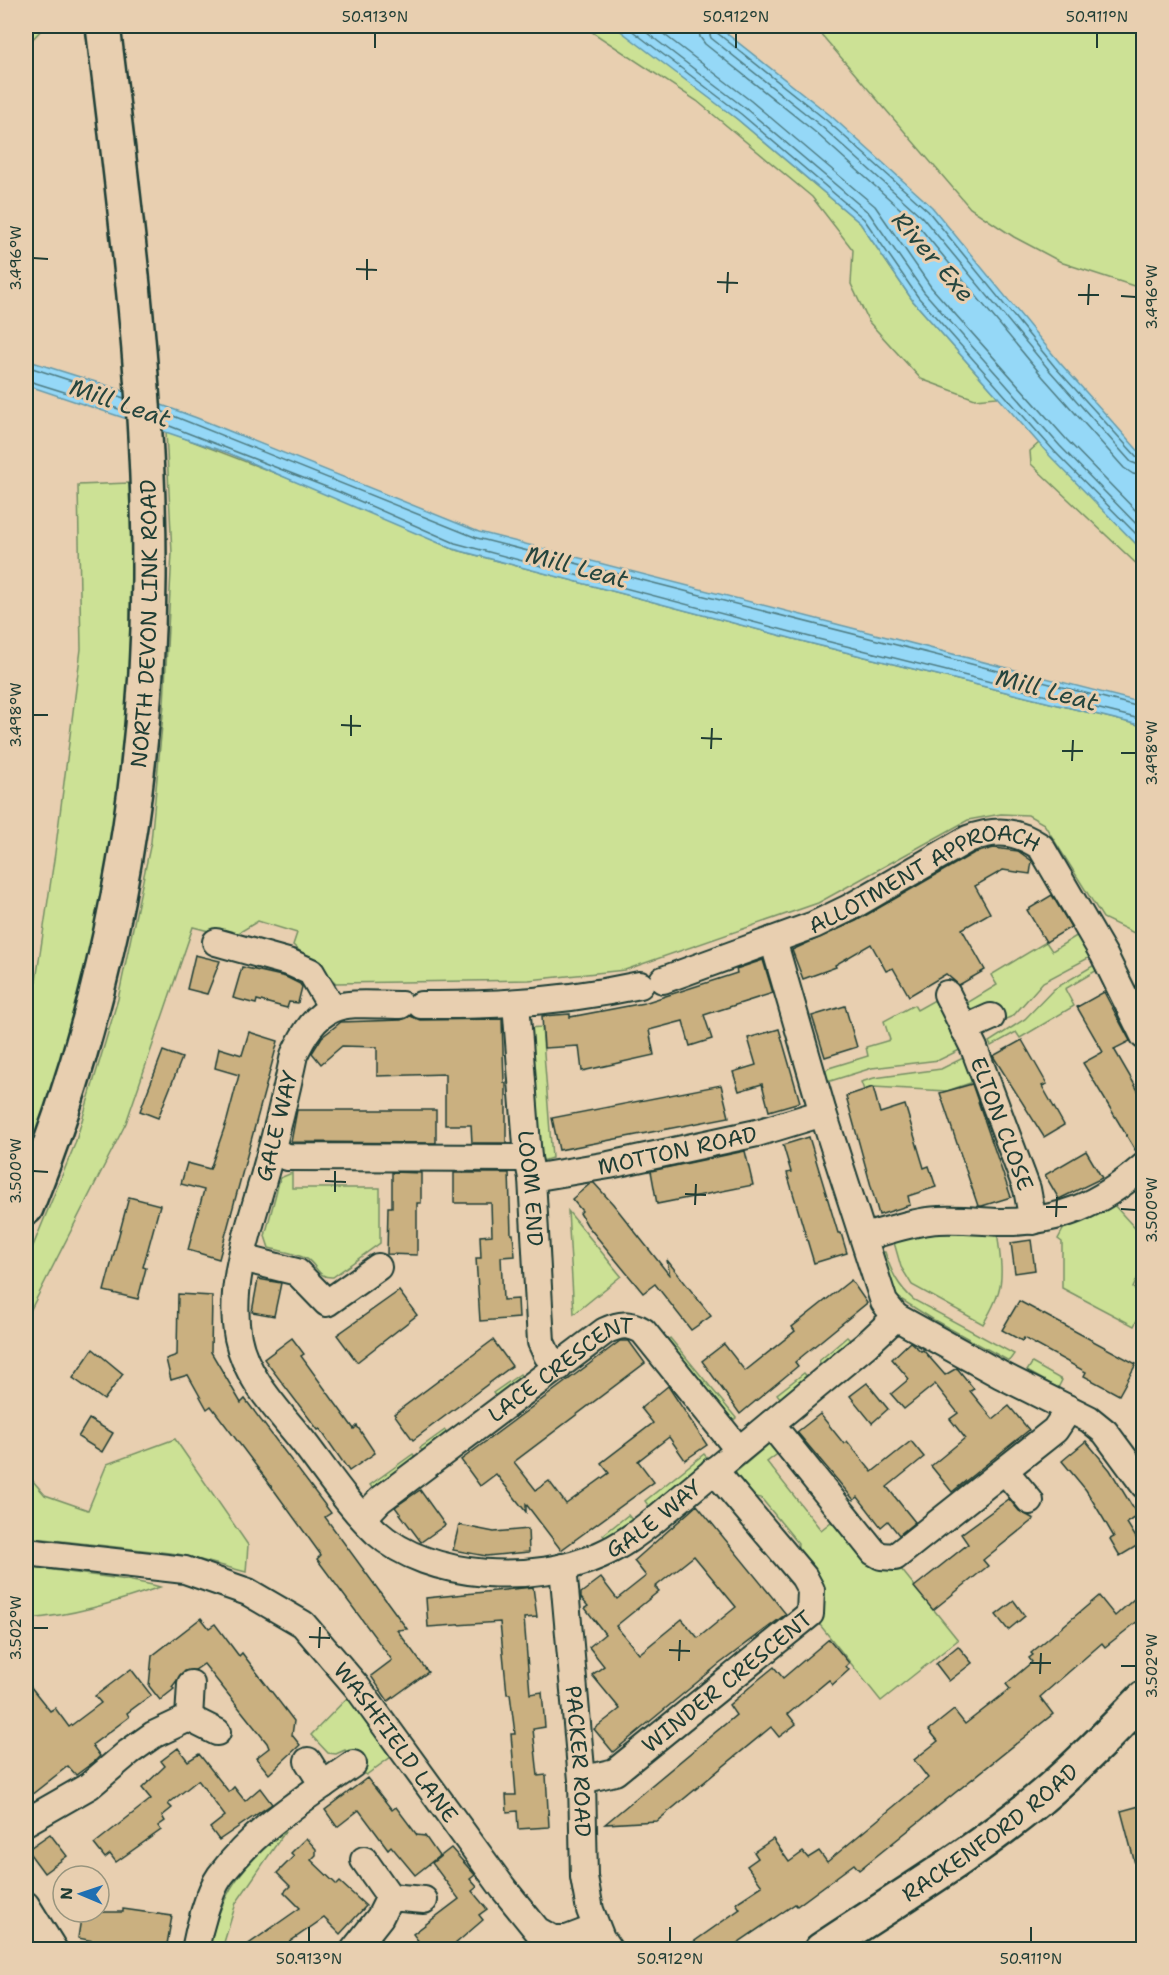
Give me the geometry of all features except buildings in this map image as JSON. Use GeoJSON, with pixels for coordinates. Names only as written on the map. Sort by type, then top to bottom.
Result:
{"type":"FeatureCollection","features":[{"type":"Feature","properties":{"kind":"main road","name":"NORTH DEVON LINK ROAD"},"geometry":{"type":"LineString","coordinates":[[26,1208],[77,1067],[121,888],[136,782],[146,669],[149,524],[137,344],[119,157],[103,26]]}},
{"type":"Feature","properties":{"kind":"main road","name":"RACKENFORD ROAD"},"geometry":{"type":"LineString","coordinates":[[820,1950],[977,1846],[1039,1799],[1106,1738],[1143,1698]]}},
{"type":"Feature","properties":{"kind":"street","name":"ALLOTMENT APPROACH"},"geometry":{"type":"LineString","coordinates":[[516,1004],[569,998],[652,983],[772,940],[849,908],[968,839],[988,832],[1024,836],[1041,847],[1104,955],[1143,1036]]}},
{"type":"Feature","properties":{"kind":"street","name":"ALLOTMENT APPROACH"},"geometry":{"type":"LineString","coordinates":[[772,940],[823,1113],[884,1302],[896,1317]]}},
{"type":"Feature","properties":{"kind":"street"},"geometry":{"type":"LineString","coordinates":[[216,942],[291,963],[311,972],[332,1008],[348,1004],[516,1004]]}},
{"type":"Feature","properties":{"kind":"street","name":"ELTON CLOSE"},"geometry":{"type":"LineString","coordinates":[[947,994],[974,1048],[1027,1189],[1032,1221]]}},
{"type":"Feature","properties":{"kind":"street","name":"LOOM END"},"geometry":{"type":"LineString","coordinates":[[516,1004],[542,1342],[547,1354],[559,1367]]}},
{"type":"Feature","properties":{"kind":"street","name":"GALE WAY"},"geometry":{"type":"LineString","coordinates":[[332,1008],[317,1018],[306,1030],[294,1055],[242,1258],[236,1308],[238,1338],[247,1364],[262,1389],[363,1518],[382,1536],[404,1550],[425,1561],[461,1571],[511,1573],[562,1567],[598,1557],[625,1543],[771,1424],[896,1317]]}},
{"type":"Feature","properties":{"kind":"street","name":"ELTON CLOSE"},"geometry":{"type":"LineString","coordinates":[[964,1029],[991,1017]]}},
{"type":"Feature","properties":{"kind":"street","name":"MOTTON ROAD"},"geometry":{"type":"LineString","coordinates":[[271,1152],[288,1157],[530,1168],[597,1167],[758,1133],[823,1113]]}},
{"type":"Feature","properties":{"kind":"street"},"geometry":{"type":"LineString","coordinates":[[864,1237],[937,1220],[1032,1221],[1081,1210],[1121,1186],[1143,1166]]}},
{"type":"Feature","properties":{"kind":"street"},"geometry":{"type":"LineString","coordinates":[[242,1258],[297,1272],[327,1303],[378,1267]]}},
{"type":"Feature","properties":{"kind":"street"},"geometry":{"type":"LineString","coordinates":[[896,1317],[1001,1375],[1069,1409],[1105,1432],[1143,1485]]}},
{"type":"Feature","properties":{"kind":"street","name":"LACE CRESCENT"},"geometry":{"type":"LineString","coordinates":[[363,1518],[380,1500],[605,1331],[618,1325],[632,1325],[643,1331],[738,1449]]}},
{"type":"Feature","properties":{"kind":"street"},"geometry":{"type":"LineString","coordinates":[[771,1424],[869,1545],[881,1556],[896,1557],[1055,1430],[1069,1409]]}},
{"type":"Feature","properties":{"kind":"street","name":"WINDER CRESCENT"},"geometry":{"type":"LineString","coordinates":[[582,1780],[615,1772],[810,1614],[811,1590],[804,1577],[714,1470]]}},
{"type":"Feature","properties":{"kind":"street"},"geometry":{"type":"LineString","coordinates":[[1005,1471],[1030,1501]]}},
{"type":"Feature","properties":{"kind":"street","name":"WASHFIELD LANE"},"geometry":{"type":"LineString","coordinates":[[26,1552],[185,1570],[248,1592],[303,1624],[357,1687],[503,1888],[537,1930],[553,1939],[602,1939]]}},
{"type":"Feature","properties":{"kind":"street","name":"PACKER ROAD"},"geometry":{"type":"LineString","coordinates":[[562,1567],[582,1780],[584,1877],[602,1939]]}},
{"type":"Feature","properties":{"kind":"street"},"geometry":{"type":"LineString","coordinates":[[189,1718],[191,1684]]}},
{"type":"Feature","properties":{"kind":"street"},"geometry":{"type":"LineString","coordinates":[[189,1718],[217,1732]]}},
{"type":"Feature","properties":{"kind":"street"},"geometry":{"type":"LineString","coordinates":[[26,1822],[89,1786],[153,1735],[189,1718]]}},
{"type":"Feature","properties":{"kind":"street"},"geometry":{"type":"LineString","coordinates":[[308,1761],[323,1785]]}},
{"type":"Feature","properties":{"kind":"street"},"geometry":{"type":"LineString","coordinates":[[195,1950],[200,1927],[219,1877],[272,1822],[353,1764]]}},
{"type":"Feature","properties":{"kind":"street"},"geometry":{"type":"LineString","coordinates":[[364,1860],[390,1897],[424,1900]]}},
{"type":"Feature","properties":{"kind":"street"},"geometry":{"type":"LineString","coordinates":[[354,1950],[380,1917],[390,1897]]}},
{"type":"Feature","properties":{"kind":"street"},"geometry":{"type":"LineString","coordinates":[[26,1905],[54,1950]]}},
{"type":"Feature","properties":{"kind":"green space"},"geometry":{"type":"Polygon","coordinates":[[[26,26],[45,26],[26,46],[26,26]]]}},
{"type":"Feature","properties":{"kind":"green space"},"geometry":{"type":"Polygon","coordinates":[[[583,26],[614,26],[622,30],[737,119],[860,223],[913,301],[998,397],[975,399],[921,379],[869,322],[851,284],[853,250],[812,197],[697,101],[583,26]]]}},
{"type":"Feature","properties":{"kind":"green space"},"geometry":{"type":"Polygon","coordinates":[[[814,26],[1143,26],[1143,289],[1063,263],[1014,237],[970,208],[814,26]]]}},
{"type":"Feature","properties":{"kind":"green space"},"geometry":{"type":"Polygon","coordinates":[[[166,431],[337,497],[453,549],[809,643],[1143,726],[1144,928],[1134,933],[1103,918],[1044,824],[1028,815],[1001,814],[968,820],[818,903],[625,970],[529,980],[336,983],[293,945],[297,933],[258,921],[232,937],[193,927],[126,1123],[26,1319],[26,1263],[75,1144],[118,999],[151,842],[164,704],[172,553],[166,431]]]}},
{"type":"Feature","properties":{"kind":"green space"},"geometry":{"type":"Polygon","coordinates":[[[1039,443],[1143,551],[1143,570],[1031,464],[1030,451],[1039,443]]]}},
{"type":"Feature","properties":{"kind":"green space"},"geometry":{"type":"Polygon","coordinates":[[[129,483],[131,550],[128,684],[114,816],[104,882],[74,1013],[53,1090],[26,1164],[26,1048],[55,853],[81,649],[78,485],[129,483]]]}},
{"type":"Feature","properties":{"kind":"green space"},"geometry":{"type":"Polygon","coordinates":[[[1078,935],[1094,955],[1043,982],[1013,1016],[996,1023],[963,1008],[967,1003],[997,985],[991,975],[1046,942],[1052,951],[1078,935]]]}},
{"type":"Feature","properties":{"kind":"green space"},"geometry":{"type":"Polygon","coordinates":[[[1096,964],[1099,969],[1065,989],[1074,1006],[1020,1038],[1016,1032],[991,1046],[989,1042],[1025,1019],[1054,989],[1096,964]]]}},
{"type":"Feature","properties":{"kind":"green space"},"geometry":{"type":"Polygon","coordinates":[[[940,997],[966,1047],[939,1060],[872,1068],[824,1083],[822,1074],[829,1068],[868,1056],[866,1047],[890,1040],[884,1021],[914,1005],[917,1010],[940,997]]]}},
{"type":"Feature","properties":{"kind":"green space"},"geometry":{"type":"Polygon","coordinates":[[[542,1027],[552,1158],[542,1161],[537,1155],[528,1028],[542,1027]]]}},
{"type":"Feature","properties":{"kind":"green space"},"geometry":{"type":"Polygon","coordinates":[[[969,1055],[979,1080],[947,1091],[873,1087],[864,1090],[861,1082],[874,1078],[941,1069],[969,1055]]]}},
{"type":"Feature","properties":{"kind":"green space"},"geometry":{"type":"Polygon","coordinates":[[[292,1173],[292,1188],[380,1188],[380,1243],[333,1277],[321,1274],[311,1262],[303,1257],[269,1248],[265,1236],[280,1178],[292,1173]]]}},
{"type":"Feature","properties":{"kind":"green space"},"geometry":{"type":"Polygon","coordinates":[[[1113,1204],[1143,1237],[1143,1266],[1133,1288],[1143,1294],[1143,1308],[1134,1326],[1062,1288],[1062,1242],[1058,1239],[1066,1224],[1113,1204]]]}},
{"type":"Feature","properties":{"kind":"green space"},"geometry":{"type":"Polygon","coordinates":[[[568,1211],[621,1276],[574,1314],[568,1211]]]}},
{"type":"Feature","properties":{"kind":"green space"},"geometry":{"type":"Polygon","coordinates":[[[997,1230],[1001,1279],[996,1299],[983,1324],[912,1285],[901,1267],[893,1239],[909,1233],[997,1230]]]}},
{"type":"Feature","properties":{"kind":"green space"},"geometry":{"type":"Polygon","coordinates":[[[881,1252],[885,1252],[896,1278],[914,1300],[1014,1354],[1009,1361],[894,1295],[881,1252]]]}},
{"type":"Feature","properties":{"kind":"green space"},"geometry":{"type":"Polygon","coordinates":[[[847,1337],[853,1343],[824,1367],[819,1361],[847,1337]]]}},
{"type":"Feature","properties":{"kind":"green space"},"geometry":{"type":"Polygon","coordinates":[[[670,1338],[736,1418],[729,1424],[664,1343],[670,1338]]]}},
{"type":"Feature","properties":{"kind":"green space"},"geometry":{"type":"Polygon","coordinates":[[[1032,1363],[1062,1380],[1058,1388],[1027,1371],[1032,1363]]]}},
{"type":"Feature","properties":{"kind":"green space"},"geometry":{"type":"Polygon","coordinates":[[[804,1373],[810,1380],[783,1402],[777,1394],[804,1373]]]}},
{"type":"Feature","properties":{"kind":"green space"},"geometry":{"type":"Polygon","coordinates":[[[520,1374],[525,1382],[499,1401],[493,1393],[520,1374]]]}},
{"type":"Feature","properties":{"kind":"green space"},"geometry":{"type":"Polygon","coordinates":[[[445,1430],[450,1437],[426,1455],[420,1448],[445,1430]]]}},
{"type":"Feature","properties":{"kind":"green space"},"geometry":{"type":"Polygon","coordinates":[[[175,1439],[248,1545],[246,1572],[178,1554],[26,1537],[26,1473],[45,1495],[88,1510],[107,1464],[175,1439]]]}},
{"type":"Feature","properties":{"kind":"green space"},"geometry":{"type":"Polygon","coordinates":[[[769,1444],[780,1452],[767,1462],[821,1530],[836,1518],[897,1564],[958,1640],[881,1701],[816,1620],[797,1556],[798,1543],[761,1498],[749,1496],[736,1479],[736,1472],[769,1444]]]}},
{"type":"Feature","properties":{"kind":"green space"},"geometry":{"type":"Polygon","coordinates":[[[413,1454],[418,1461],[376,1492],[370,1485],[413,1454]]]}},
{"type":"Feature","properties":{"kind":"green space"},"geometry":{"type":"Polygon","coordinates":[[[704,1454],[710,1461],[650,1508],[645,1501],[704,1454]]]}},
{"type":"Feature","properties":{"kind":"green space"},"geometry":{"type":"Polygon","coordinates":[[[628,1515],[634,1522],[608,1540],[603,1535],[628,1515]]]}},
{"type":"Feature","properties":{"kind":"green space"},"geometry":{"type":"Polygon","coordinates":[[[26,1565],[160,1587],[77,1612],[26,1619],[26,1565]]]}},
{"type":"Feature","properties":{"kind":"green space"},"geometry":{"type":"Polygon","coordinates":[[[352,1693],[395,1754],[366,1775],[345,1750],[336,1754],[328,1753],[311,1735],[352,1693]]]}},
{"type":"Feature","properties":{"kind":"green space"},"geometry":{"type":"Polygon","coordinates":[[[287,1829],[236,1903],[222,1949],[209,1950],[220,1912],[235,1882],[257,1855],[287,1829]]]}},
{"type":"Feature","properties":{"kind":"water","name":"River Exe"},"geometry":{"type":"Polygon","coordinates":[[[614,26],[717,26],[830,115],[932,207],[1060,363],[1143,456],[1143,551],[1050,456],[913,301],[860,223],[737,119],[614,26]]]}},
{"type":"Feature","properties":{"kind":"water","name":"Mill Leat"},"geometry":{"type":"Polygon","coordinates":[[[26,360],[118,389],[197,418],[479,532],[1143,703],[1143,726],[809,643],[453,549],[228,453],[26,385],[26,360]]]}}]}
